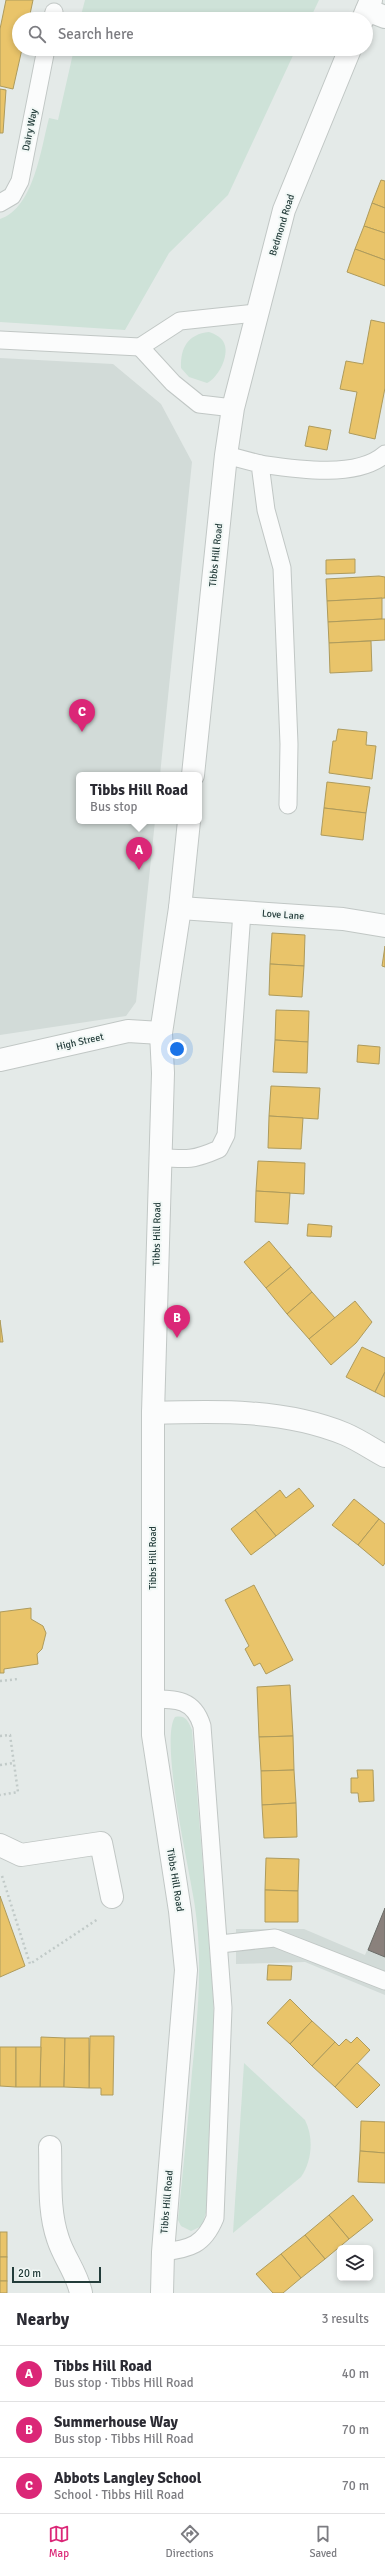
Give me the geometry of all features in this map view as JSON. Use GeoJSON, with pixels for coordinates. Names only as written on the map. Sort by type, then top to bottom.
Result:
{"type":"FeatureCollection","features":[{"type":"Feature","properties":{"kind":"street","name":"Bedmond Road"},"geometry":{"type":"LineString","coordinates":[[233,408],[256,313],[284,210],[347,56]]}},
{"type":"Feature","properties":{"kind":"street","name":"Tibbs Hill Road"},"geometry":{"type":"LineString","coordinates":[[193,772],[226,455],[233,408]]}},
{"type":"Feature","properties":{"kind":"street","name":"Tibbs Hill Road"},"geometry":{"type":"LineString","coordinates":[[162,2293],[163,2252],[186,1970],[180,1912],[153,1735],[153,1413],[159,1157],[163,1073],[161,1033],[180,908],[189,824]]}},
{"type":"Feature","properties":{"kind":"street","name":"Love Lane"},"geometry":{"type":"LineString","coordinates":[[180,908],[342,919],[385,926]]}},
{"type":"Feature","properties":{"kind":"street","name":"High Street"},"geometry":{"type":"LineString","coordinates":[[0,1060],[128,1031],[161,1033]]}},
{"type":"Feature","properties":{"kind":"street"},"geometry":{"type":"LineString","coordinates":[[153,1413],[216,1411],[265,1414],[310,1422],[346,1434],[385,1456]]}},
{"type":"Feature","properties":{"kind":"street"},"geometry":{"type":"LineString","coordinates":[[0,1845],[21,1855],[101,1843],[111,1893]]}},
{"type":"Feature","properties":{"kind":"street"},"geometry":{"type":"LineString","coordinates":[[50,2147],[51,2212],[58,2240],[79,2282],[81,2293]]}},
{"type":"Feature","properties":{"kind":"lane","name":"Dairy Way"},"geometry":{"type":"LineString","coordinates":[[0,203],[12,196],[20,181],[45,56]]}},
{"type":"Feature","properties":{"kind":"lane"},"geometry":{"type":"LineString","coordinates":[[0,340],[140,347],[180,321],[256,313]]}},
{"type":"Feature","properties":{"kind":"lane"},"geometry":{"type":"LineString","coordinates":[[140,347],[173,383],[199,404],[233,408]]}},
{"type":"Feature","properties":{"kind":"lane"},"geometry":{"type":"LineString","coordinates":[[226,455],[260,464],[301,469],[339,470],[377,461],[385,454]]}},
{"type":"Feature","properties":{"kind":"lane"},"geometry":{"type":"LineString","coordinates":[[260,464],[266,510],[282,568],[289,744],[288,805]]}},
{"type":"Feature","properties":{"kind":"lane"},"geometry":{"type":"LineString","coordinates":[[159,1157],[188,1160],[201,1157],[219,1149],[226,1135],[242,912]]}},
{"type":"Feature","properties":{"kind":"lane"},"geometry":{"type":"LineString","coordinates":[[152,1699],[175,1699],[186,1704],[198,1715],[202,1726],[220,1944],[223,2008],[215,2218],[203,2239],[193,2246],[187,2249],[163,2252]]}},
{"type":"Feature","properties":{"kind":"lane"},"geometry":{"type":"LineString","coordinates":[[220,1944],[275,1938],[385,1982]]}},
{"type":"Feature","properties":{"kind":"path"},"geometry":{"type":"LineString","coordinates":[[0,1681],[18,1679]]}},
{"type":"Feature","properties":{"kind":"path"},"geometry":{"type":"LineString","coordinates":[[0,1736],[10,1735],[18,1792],[0,1795]]}},
{"type":"Feature","properties":{"kind":"path"},"geometry":{"type":"LineString","coordinates":[[0,1765],[14,1763]]}},
{"type":"Feature","properties":{"kind":"path"},"geometry":{"type":"LineString","coordinates":[[2,1874],[30,1964],[101,1917],[101,1904],[111,1893]]}},
{"type":"Feature","properties":{"kind":"shaded area"},"geometry":{"type":"Polygon","coordinates":[[[0,358],[113,364],[161,404],[192,462],[160,772],[76,772],[76,824],[155,824],[136,1002],[126,1016],[0,1035],[0,358]]]}},
{"type":"Feature","properties":{"kind":"shaded area"},"geometry":{"type":"Polygon","coordinates":[[[385,1908],[385,1995],[305,1962],[236,1964],[236,1929],[304,1929],[365,1955],[385,1908]]]}},
{"type":"Feature","properties":{"kind":"green space"},"geometry":{"type":"Polygon","coordinates":[[[85,0],[319,0],[313,12],[82,12],[85,0]]]}},
{"type":"Feature","properties":{"kind":"green space"},"geometry":{"type":"Polygon","coordinates":[[[72,56],[293,56],[228,195],[169,253],[125,330],[0,322],[0,219],[12,213],[21,203],[34,176],[49,118],[58,120],[72,56]]]}},
{"type":"Feature","properties":{"kind":"green space"},"geometry":{"type":"Polygon","coordinates":[[[209,332],[217,335],[223,341],[226,352],[225,358],[216,376],[207,383],[189,377],[181,368],[181,361],[184,348],[187,343],[202,333],[209,332]]]}},
{"type":"Feature","properties":{"kind":"green space"},"geometry":{"type":"Polygon","coordinates":[[[175,1717],[182,1717],[188,1721],[192,1730],[213,1994],[215,2052],[207,2209],[202,2226],[191,2231],[181,2226],[178,2220],[196,2027],[199,1962],[193,1895],[176,1803],[173,1775],[171,1730],[175,1717]]]}},
{"type":"Feature","properties":{"kind":"green space"},"geometry":{"type":"Polygon","coordinates":[[[244,2063],[305,2120],[311,2142],[308,2164],[301,2177],[233,2233],[244,2063]]]}},
{"type":"Feature","properties":{"kind":"building: Homes"},"geometry":{"type":"Polygon","coordinates":[[[6,0],[33,0],[30,12],[12,12],[12,56],[20,56],[13,89],[0,86],[0,29],[6,0]]]}},
{"type":"Feature","properties":{"kind":"building: Homes"},"geometry":{"type":"Polygon","coordinates":[[[0,89],[6,90],[3,133],[0,133],[0,89]]]}},
{"type":"Feature","properties":{"kind":"building: Homes"},"geometry":{"type":"Polygon","coordinates":[[[381,180],[385,181],[385,208],[372,203],[381,180]]]}},
{"type":"Feature","properties":{"kind":"building: Homes"},"geometry":{"type":"Polygon","coordinates":[[[372,203],[385,208],[385,233],[364,226],[372,203]]]}},
{"type":"Feature","properties":{"kind":"building: Homes"},"geometry":{"type":"Polygon","coordinates":[[[364,226],[385,233],[385,260],[355,249],[364,226]]]}},
{"type":"Feature","properties":{"kind":"building: Homes"},"geometry":{"type":"Polygon","coordinates":[[[355,249],[385,260],[385,286],[347,272],[355,249]]]}},
{"type":"Feature","properties":{"kind":"building: Homes"},"geometry":{"type":"Polygon","coordinates":[[[371,320],[385,323],[385,388],[375,439],[349,433],[357,392],[340,389],[346,361],[363,364],[371,320]]]}},
{"type":"Feature","properties":{"kind":"building: Homes"},"geometry":{"type":"Polygon","coordinates":[[[309,426],[331,430],[327,450],[305,446],[309,426]]]}},
{"type":"Feature","properties":{"kind":"building: Homes"},"geometry":{"type":"Polygon","coordinates":[[[355,559],[355,573],[326,574],[326,560],[355,559]]]}},
{"type":"Feature","properties":{"kind":"building: Homes"},"geometry":{"type":"Polygon","coordinates":[[[379,576],[385,577],[385,598],[327,601],[326,579],[379,576]]]}},
{"type":"Feature","properties":{"kind":"building: Homes"},"geometry":{"type":"Polygon","coordinates":[[[382,598],[382,619],[328,622],[327,601],[382,598]]]}},
{"type":"Feature","properties":{"kind":"building: Homes"},"geometry":{"type":"Polygon","coordinates":[[[385,619],[385,640],[329,643],[328,622],[385,619]]]}},
{"type":"Feature","properties":{"kind":"building: Homes"},"geometry":{"type":"Polygon","coordinates":[[[371,641],[372,671],[330,673],[329,643],[371,641]]]}},
{"type":"Feature","properties":{"kind":"building: Homes"},"geometry":{"type":"Polygon","coordinates":[[[338,729],[367,732],[366,745],[376,746],[372,779],[329,773],[333,741],[336,741],[338,729]]]}},
{"type":"Feature","properties":{"kind":"building: Homes"},"geometry":{"type":"Polygon","coordinates":[[[327,782],[370,787],[366,813],[324,808],[327,782]]]}},
{"type":"Feature","properties":{"kind":"building: Homes"},"geometry":{"type":"Polygon","coordinates":[[[324,808],[366,813],[363,840],[321,835],[324,808]]]}},
{"type":"Feature","properties":{"kind":"building: Homes"},"geometry":{"type":"Polygon","coordinates":[[[272,933],[305,935],[304,966],[270,964],[272,933]]]}},
{"type":"Feature","properties":{"kind":"building: Homes"},"geometry":{"type":"Polygon","coordinates":[[[385,946],[385,967],[382,966],[385,946]]]}},
{"type":"Feature","properties":{"kind":"building: Homes"},"geometry":{"type":"Polygon","coordinates":[[[270,964],[304,966],[302,997],[269,995],[270,964]]]}},
{"type":"Feature","properties":{"kind":"building: Homes"},"geometry":{"type":"Polygon","coordinates":[[[276,1010],[309,1011],[308,1042],[275,1040],[276,1010]]]}},
{"type":"Feature","properties":{"kind":"building: Homes"},"geometry":{"type":"Polygon","coordinates":[[[275,1040],[308,1042],[307,1073],[273,1072],[275,1040]]]}},
{"type":"Feature","properties":{"kind":"building: Homes"},"geometry":{"type":"Polygon","coordinates":[[[358,1045],[380,1047],[379,1064],[357,1062],[358,1045]]]}},
{"type":"Feature","properties":{"kind":"building: Homes"},"geometry":{"type":"Polygon","coordinates":[[[271,1086],[320,1088],[318,1119],[269,1116],[271,1086]]]}},
{"type":"Feature","properties":{"kind":"building: Homes"},"geometry":{"type":"Polygon","coordinates":[[[269,1116],[303,1118],[301,1149],[268,1148],[269,1116]]]}},
{"type":"Feature","properties":{"kind":"building: Homes"},"geometry":{"type":"Polygon","coordinates":[[[258,1161],[305,1163],[304,1194],[256,1191],[258,1161]]]}},
{"type":"Feature","properties":{"kind":"building: Homes"},"geometry":{"type":"Polygon","coordinates":[[[256,1191],[290,1193],[288,1224],[255,1222],[256,1191]]]}},
{"type":"Feature","properties":{"kind":"building: Homes"},"geometry":{"type":"Polygon","coordinates":[[[308,1224],[332,1226],[331,1237],[307,1236],[308,1224]]]}},
{"type":"Feature","properties":{"kind":"building: Homes"},"geometry":{"type":"Polygon","coordinates":[[[269,1241],[291,1267],[266,1288],[244,1262],[269,1241]]]}},
{"type":"Feature","properties":{"kind":"building: Homes"},"geometry":{"type":"Polygon","coordinates":[[[291,1267],[312,1292],[287,1314],[266,1288],[291,1267]]]}},
{"type":"Feature","properties":{"kind":"building: Homes"},"geometry":{"type":"Polygon","coordinates":[[[312,1292],[335,1318],[309,1339],[287,1314],[312,1292]]]}},
{"type":"Feature","properties":{"kind":"building: Homes"},"geometry":{"type":"Polygon","coordinates":[[[355,1301],[372,1322],[356,1343],[331,1365],[309,1339],[355,1301]]]}},
{"type":"Feature","properties":{"kind":"building: Homes"},"geometry":{"type":"Polygon","coordinates":[[[0,1320],[3,1342],[0,1342],[0,1320]]]}},
{"type":"Feature","properties":{"kind":"building: Homes"},"geometry":{"type":"Polygon","coordinates":[[[362,1347],[385,1358],[385,1372],[375,1392],[346,1377],[362,1347]]]}},
{"type":"Feature","properties":{"kind":"building: Homes"},"geometry":{"type":"Polygon","coordinates":[[[385,1372],[385,1397],[375,1392],[385,1372]]]}},
{"type":"Feature","properties":{"kind":"building: Homes"},"geometry":{"type":"Polygon","coordinates":[[[299,1488],[314,1506],[276,1536],[255,1510],[280,1490],[286,1498],[299,1488]]]}},
{"type":"Feature","properties":{"kind":"building: Homes"},"geometry":{"type":"Polygon","coordinates":[[[354,1499],[379,1519],[358,1545],[332,1525],[354,1499]]]}},
{"type":"Feature","properties":{"kind":"building: Homes"},"geometry":{"type":"Polygon","coordinates":[[[255,1510],[276,1536],[251,1555],[231,1529],[255,1510]]]}},
{"type":"Feature","properties":{"kind":"building: Homes"},"geometry":{"type":"Polygon","coordinates":[[[379,1519],[385,1524],[385,1563],[383,1566],[358,1545],[379,1519]]]}},
{"type":"Feature","properties":{"kind":"building: Homes"},"geometry":{"type":"Polygon","coordinates":[[[254,1585],[293,1660],[266,1674],[260,1663],[254,1666],[245,1649],[249,1646],[225,1600],[254,1585]]]}},
{"type":"Feature","properties":{"kind":"building: Homes"},"geometry":{"type":"Polygon","coordinates":[[[31,1608],[31,1619],[43,1626],[46,1633],[42,1649],[37,1654],[38,1664],[4,1669],[4,1673],[0,1673],[0,1612],[31,1608]]]}},
{"type":"Feature","properties":{"kind":"building: Homes"},"geometry":{"type":"Polygon","coordinates":[[[290,1685],[293,1736],[259,1737],[257,1687],[290,1685]]]}},
{"type":"Feature","properties":{"kind":"building: Homes"},"geometry":{"type":"Polygon","coordinates":[[[293,1736],[294,1770],[261,1771],[259,1737],[293,1736]]]}},
{"type":"Feature","properties":{"kind":"building: Homes"},"geometry":{"type":"Polygon","coordinates":[[[294,1770],[296,1803],[262,1805],[261,1771],[294,1770]]]}},
{"type":"Feature","properties":{"kind":"building: Homes"},"geometry":{"type":"Polygon","coordinates":[[[357,1770],[373,1770],[374,1801],[359,1802],[358,1793],[351,1793],[351,1778],[358,1778],[357,1770]]]}},
{"type":"Feature","properties":{"kind":"building: Homes"},"geometry":{"type":"Polygon","coordinates":[[[296,1803],[297,1837],[264,1838],[262,1805],[296,1803]]]}},
{"type":"Feature","properties":{"kind":"building: Homes"},"geometry":{"type":"Polygon","coordinates":[[[266,1858],[299,1859],[298,1891],[265,1890],[266,1858]]]}},
{"type":"Feature","properties":{"kind":"building: Homes"},"geometry":{"type":"Polygon","coordinates":[[[265,1890],[298,1891],[298,1922],[265,1922],[265,1890]]]}},
{"type":"Feature","properties":{"kind":"building: Homes"},"geometry":{"type":"Polygon","coordinates":[[[0,1896],[25,1966],[0,1977],[0,1896]]]}},
{"type":"Feature","properties":{"kind":"building: Homes"},"geometry":{"type":"Polygon","coordinates":[[[268,1965],[292,1966],[291,1980],[267,1980],[268,1965]]]}},
{"type":"Feature","properties":{"kind":"building: Homes"},"geometry":{"type":"Polygon","coordinates":[[[290,1999],[312,2021],[290,2044],[267,2023],[290,1999]]]}},
{"type":"Feature","properties":{"kind":"building: Homes"},"geometry":{"type":"Polygon","coordinates":[[[312,2021],[335,2042],[312,2066],[290,2044],[312,2021]]]}},
{"type":"Feature","properties":{"kind":"building: Homes"},"geometry":{"type":"Polygon","coordinates":[[[90,2036],[114,2036],[113,2095],[101,2095],[101,2088],[89,2088],[90,2036]]]}},
{"type":"Feature","properties":{"kind":"building: Homes"},"geometry":{"type":"Polygon","coordinates":[[[41,2037],[65,2038],[64,2087],[40,2087],[41,2037]]]}},
{"type":"Feature","properties":{"kind":"building: Homes"},"geometry":{"type":"Polygon","coordinates":[[[357,2037],[370,2050],[335,2087],[312,2066],[335,2042],[339,2046],[346,2039],[351,2043],[357,2037]]]}},
{"type":"Feature","properties":{"kind":"building: Homes"},"geometry":{"type":"Polygon","coordinates":[[[65,2038],[89,2038],[89,2088],[64,2087],[65,2038]]]}},
{"type":"Feature","properties":{"kind":"building: Homes"},"geometry":{"type":"Polygon","coordinates":[[[0,2047],[16,2047],[16,2087],[0,2086],[0,2047]]]}},
{"type":"Feature","properties":{"kind":"building: Homes"},"geometry":{"type":"Polygon","coordinates":[[[16,2047],[41,2047],[40,2087],[16,2087],[16,2047]]]}},
{"type":"Feature","properties":{"kind":"building: Homes"},"geometry":{"type":"Polygon","coordinates":[[[357,2063],[380,2085],[357,2108],[335,2087],[357,2063]]]}},
{"type":"Feature","properties":{"kind":"building: Homes"},"geometry":{"type":"Polygon","coordinates":[[[361,2121],[385,2122],[385,2153],[360,2151],[361,2121]]]}},
{"type":"Feature","properties":{"kind":"building: Homes"},"geometry":{"type":"Polygon","coordinates":[[[360,2151],[385,2153],[385,2183],[358,2182],[360,2151]]]}},
{"type":"Feature","properties":{"kind":"building: Homes"},"geometry":{"type":"Polygon","coordinates":[[[353,2195],[373,2220],[349,2239],[329,2215],[353,2195]]]}},
{"type":"Feature","properties":{"kind":"building: Homes"},"geometry":{"type":"Polygon","coordinates":[[[329,2215],[349,2239],[342,2245],[337,2245],[337,2249],[325,2259],[305,2235],[329,2215]]]}},
{"type":"Feature","properties":{"kind":"building: Homes"},"geometry":{"type":"Polygon","coordinates":[[[0,2232],[7,2232],[7,2257],[0,2257],[0,2232]]]}},
{"type":"Feature","properties":{"kind":"building: Homes"},"geometry":{"type":"Polygon","coordinates":[[[305,2235],[325,2259],[301,2278],[281,2254],[305,2235]]]}},
{"type":"Feature","properties":{"kind":"building: Homes"},"geometry":{"type":"Polygon","coordinates":[[[281,2254],[301,2278],[283,2293],[273,2293],[256,2274],[281,2254]]]}},
{"type":"Feature","properties":{"kind":"building: Homes"},"geometry":{"type":"Polygon","coordinates":[[[0,2257],[7,2257],[7,2281],[0,2281],[0,2257]]]}},
{"type":"Feature","properties":{"kind":"building: Homes"},"geometry":{"type":"Polygon","coordinates":[[[0,2281],[7,2281],[7,2293],[0,2293],[0,2281]]]}},
{"type":"Feature","properties":{"kind":"building: Industry"},"geometry":{"type":"Polygon","coordinates":[[[385,1908],[385,1957],[368,1950],[385,1908]]]}},
{"type":"Feature","properties":{"kind":"place","name":"Abbots Langley School"},"geometry":{"type":"Point","coordinates":[82,732]}},
{"type":"Feature","properties":{"kind":"place","name":"Tibbs Hill Road"},"geometry":{"type":"Point","coordinates":[139,870]}},
{"type":"Feature","properties":{"kind":"place","name":"Summerhouse Way"},"geometry":{"type":"Point","coordinates":[177,1338]}}]}
